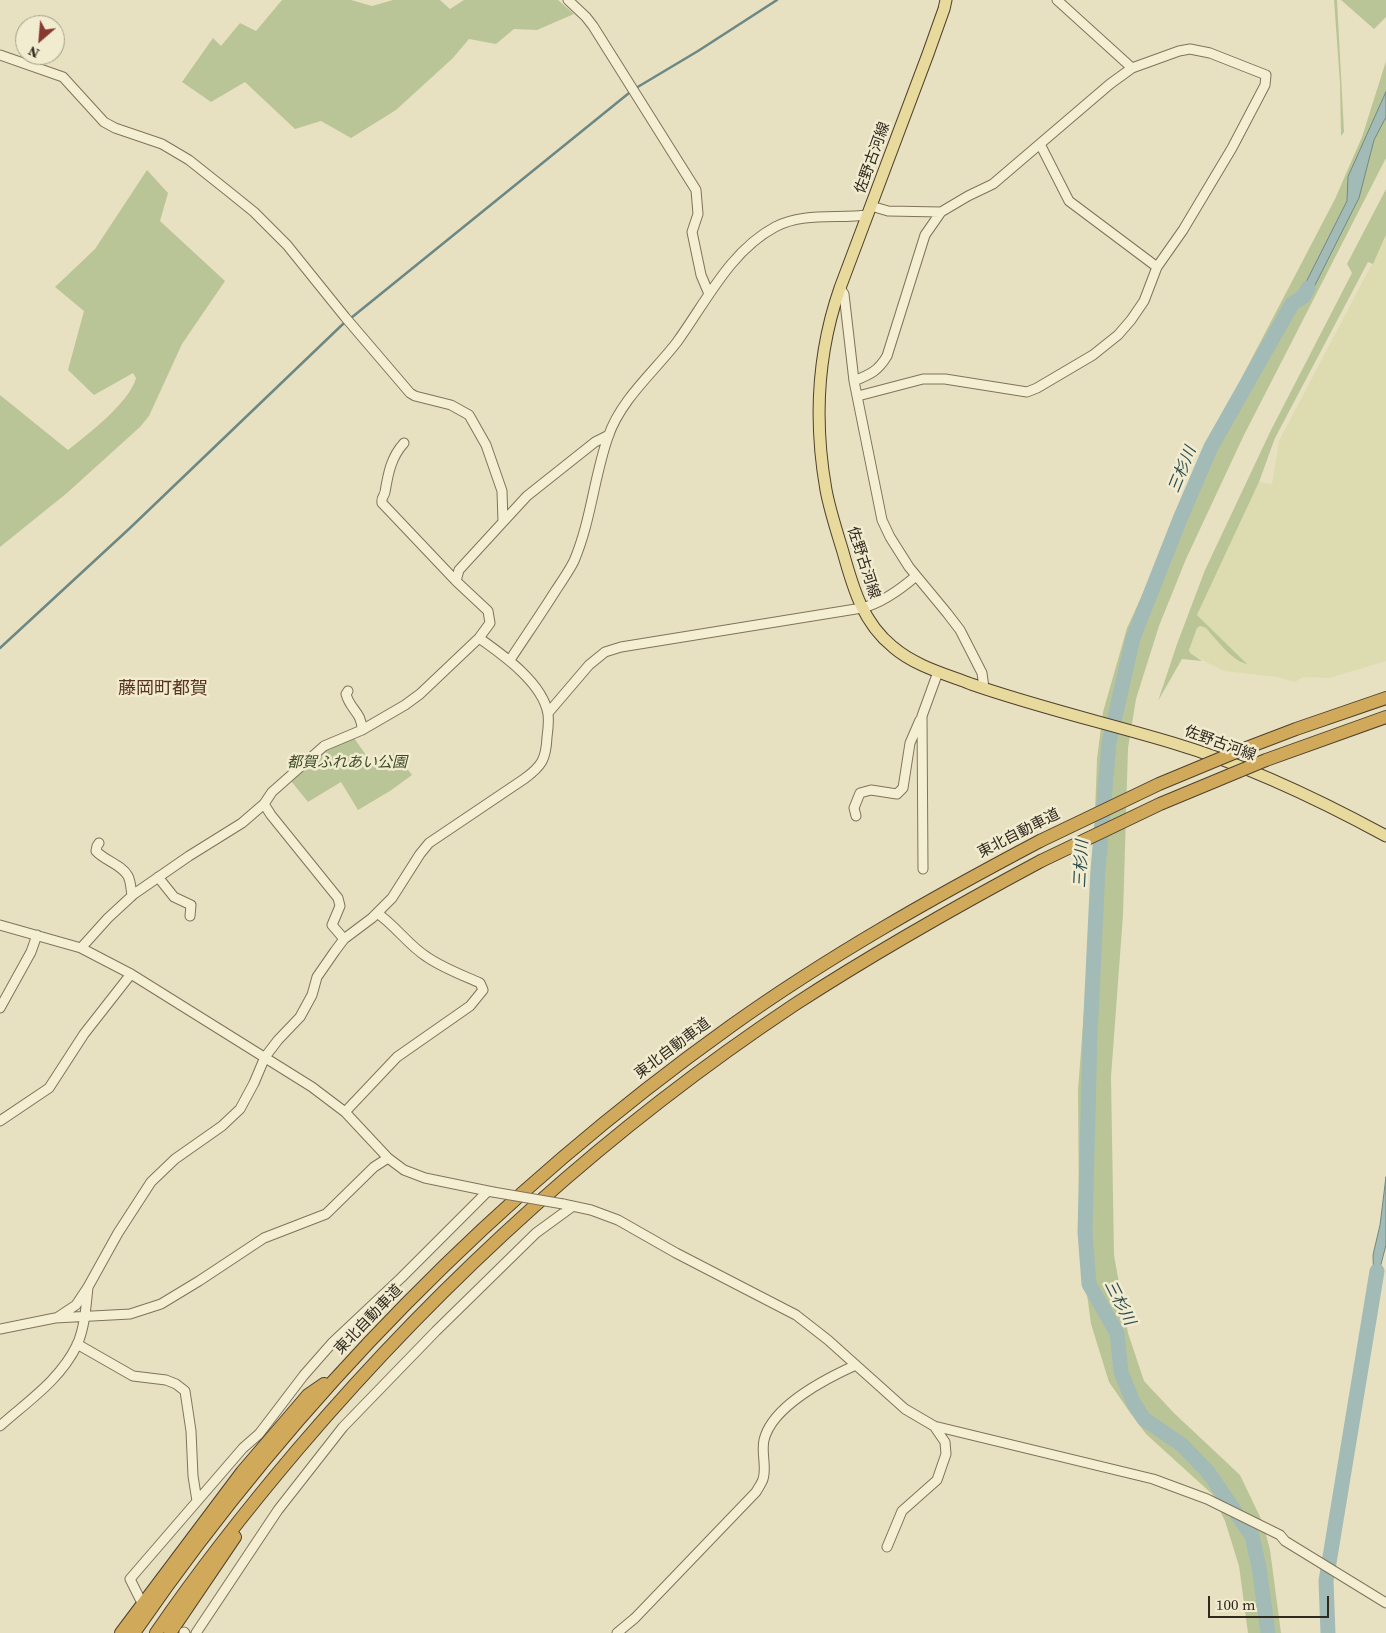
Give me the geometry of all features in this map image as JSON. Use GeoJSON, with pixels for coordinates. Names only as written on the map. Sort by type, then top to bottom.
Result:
{"type":"FeatureCollection","features":[{"type":"Feature","properties":{"kind":"highway","name":"東北自動車道"},"geometry":{"type":"LineString","coordinates":[[134,1633],[207,1532],[250,1478],[344,1368],[422,1288],[525,1190],[671,1071],[732,1026],[843,952],[935,898],[1040,841],[1159,784],[1241,750],[1386,698]]}},
{"type":"Feature","properties":{"kind":"highway"},"geometry":{"type":"LineString","coordinates":[[156,1633],[221,1543],[264,1490],[359,1380],[448,1288],[546,1196],[645,1114],[744,1040],[853,968],[927,923],[1041,861],[1160,804],[1266,760],[1386,717]]}},
{"type":"Feature","properties":{"kind":"highway"},"geometry":{"type":"LineString","coordinates":[[121,1633],[242,1472],[308,1395],[344,1368]]}},
{"type":"Feature","properties":{"kind":"highway"},"geometry":{"type":"LineString","coordinates":[[170,1633],[228,1548],[264,1490]]}},
{"type":"Feature","properties":{"kind":"main road","name":"佐野古河線"},"geometry":{"type":"LineString","coordinates":[[946,0],[840,288],[831,316],[822,356],[818,400],[819,437],[826,492],[849,574],[862,608],[878,632],[894,649],[938,672],[1076,716],[1198,751],[1258,774],[1383,831]]}},
{"type":"Feature","properties":{"kind":"street"},"geometry":{"type":"LineString","coordinates":[[568,0],[594,26],[696,190],[698,214],[692,232],[701,276],[709,294]]}},
{"type":"Feature","properties":{"kind":"street"},"geometry":{"type":"LineString","coordinates":[[1057,0],[1132,68]]}},
{"type":"Feature","properties":{"kind":"street"},"geometry":{"type":"LineString","coordinates":[[854,381],[873,374],[887,356],[925,236],[941,212],[968,196],[994,184],[1110,84],[1132,68],[1179,51],[1190,49],[1210,53],[1264,73],[1266,77],[1265,85],[1232,148],[1183,230],[1157,267],[1144,301],[1118,335],[1093,355],[1028,392],[1018,392],[945,379],[923,379],[858,396]]}},
{"type":"Feature","properties":{"kind":"street"},"geometry":{"type":"LineString","coordinates":[[0,55],[62,77],[104,122],[115,128],[162,144],[189,160],[254,212],[286,245],[345,318],[410,393],[415,396],[452,405],[469,415],[486,445],[502,491],[503,522]]}},
{"type":"Feature","properties":{"kind":"street"},"geometry":{"type":"LineString","coordinates":[[1040,144],[1069,201],[1157,267]]}},
{"type":"Feature","properties":{"kind":"street"},"geometry":{"type":"LineString","coordinates":[[510,660],[573,562],[591,506],[609,435],[631,397],[676,343],[709,294],[752,242],[775,227],[797,219],[869,211],[941,212]]}},
{"type":"Feature","properties":{"kind":"street"},"geometry":{"type":"LineString","coordinates":[[840,288],[844,294],[854,381],[882,520],[900,554],[960,630],[982,673],[984,688]]}},
{"type":"Feature","properties":{"kind":"street"},"geometry":{"type":"LineString","coordinates":[[456,581],[459,570],[527,496],[595,442],[609,435]]}},
{"type":"Feature","properties":{"kind":"street"},"geometry":{"type":"LineString","coordinates":[[81,948],[108,918],[132,896],[242,823],[264,804],[272,792],[324,746],[362,730],[412,700],[479,638],[490,623],[488,611],[456,581],[382,503],[381,499],[385,492],[384,486],[390,466],[404,443]]}},
{"type":"Feature","properties":{"kind":"street"},"geometry":{"type":"LineString","coordinates":[[548,713],[589,665],[605,652],[612,649],[862,608],[883,598],[916,576]]}},
{"type":"Feature","properties":{"kind":"street"},"geometry":{"type":"LineString","coordinates":[[55,1318],[76,1305],[118,1233],[151,1182],[175,1159],[222,1126],[240,1109],[265,1057],[300,1017],[312,995],[317,977],[344,939],[377,913],[392,898],[429,843],[536,771],[545,758],[548,713],[542,697],[510,660],[479,638]]}},
{"type":"Feature","properties":{"kind":"street"},"geometry":{"type":"LineString","coordinates":[[856,816],[854,808],[860,793],[871,790],[897,794],[904,788],[910,743],[938,672]]}},
{"type":"Feature","properties":{"kind":"street"},"geometry":{"type":"LineString","coordinates":[[348,691],[346,694],[348,702],[362,720],[362,730]]}},
{"type":"Feature","properties":{"kind":"street"},"geometry":{"type":"LineString","coordinates":[[922,716],[923,869]]}},
{"type":"Feature","properties":{"kind":"street"},"geometry":{"type":"LineString","coordinates":[[264,804],[338,898],[340,906],[332,925],[344,939]]}},
{"type":"Feature","properties":{"kind":"street"},"geometry":{"type":"LineString","coordinates":[[99,843],[96,851],[121,868],[128,877],[132,896]]}},
{"type":"Feature","properties":{"kind":"street"},"geometry":{"type":"LineString","coordinates":[[158,877],[174,897],[191,905],[190,916]]}},
{"type":"Feature","properties":{"kind":"street"},"geometry":{"type":"LineString","coordinates":[[345,1112],[397,1057],[470,1006],[483,990],[480,983],[427,958],[377,913]]}},
{"type":"Feature","properties":{"kind":"street"},"geometry":{"type":"LineString","coordinates":[[0,925],[81,948],[131,974],[312,1087],[345,1112],[388,1158],[404,1170],[425,1178],[490,1192],[591,1210],[618,1220],[809,1324],[856,1364],[904,1409],[934,1426],[1153,1479],[1207,1499],[1280,1535],[1285,1541],[1386,1602]]}},
{"type":"Feature","properties":{"kind":"street"},"geometry":{"type":"LineString","coordinates":[[0,1008],[31,952],[37,935]]}},
{"type":"Feature","properties":{"kind":"street"},"geometry":{"type":"LineString","coordinates":[[0,1121],[49,1088],[84,1034],[131,974]]}},
{"type":"Feature","properties":{"kind":"street"},"geometry":{"type":"LineString","coordinates":[[0,1329],[55,1318],[130,1314],[161,1304],[264,1238],[326,1214],[374,1167],[388,1158]]}},
{"type":"Feature","properties":{"kind":"street"},"geometry":{"type":"LineString","coordinates":[[140,1599],[130,1579],[243,1448],[259,1434],[304,1375],[333,1342],[490,1192]]}},
{"type":"Feature","properties":{"kind":"street"},"geometry":{"type":"LineString","coordinates":[[196,1633],[278,1510],[343,1427],[536,1232],[573,1206]]}},
{"type":"Feature","properties":{"kind":"street"},"geometry":{"type":"LineString","coordinates":[[0,1426],[54,1379],[78,1344],[85,1317],[88,1287]]}},
{"type":"Feature","properties":{"kind":"street"},"geometry":{"type":"LineString","coordinates":[[78,1344],[133,1376],[166,1380],[176,1384],[185,1392],[192,1440],[193,1476],[197,1501]]}},
{"type":"Feature","properties":{"kind":"street"},"geometry":{"type":"LineString","coordinates":[[616,1633],[635,1618],[756,1492],[763,1480],[764,1474],[764,1439],[770,1426],[787,1406],[825,1379],[856,1364]]}},
{"type":"Feature","properties":{"kind":"street"},"geometry":{"type":"LineString","coordinates":[[887,1547],[902,1511],[937,1480],[946,1454],[945,1442],[934,1426]]}},
{"type":"Feature","properties":{"kind":"shaded area"},"geometry":{"type":"Polygon","coordinates":[[[1386,237],[1386,661],[1329,678],[1303,677],[1295,682],[1277,677],[1224,671],[1189,653],[1197,627],[1200,626],[1206,628],[1235,659],[1246,664],[1197,615],[1259,482],[1272,484],[1279,441],[1386,237]]]}},
{"type":"Feature","properties":{"kind":"green space"},"geometry":{"type":"Polygon","coordinates":[[[282,0],[351,0],[372,6],[393,0],[440,0],[450,9],[464,0],[558,0],[574,14],[537,30],[514,29],[496,44],[469,39],[453,58],[396,110],[351,138],[321,121],[295,129],[245,82],[211,102],[182,82],[213,38],[221,46],[240,23],[256,31],[282,0]]]}},
{"type":"Feature","properties":{"kind":"green space"},"geometry":{"type":"Polygon","coordinates":[[[1334,0],[1337,0],[1344,132],[1341,136],[1340,83],[1334,0]]]}},
{"type":"Feature","properties":{"kind":"green space"},"geometry":{"type":"Polygon","coordinates":[[[1341,0],[1386,0],[1386,17],[1374,29],[1341,0]]]}},
{"type":"Feature","properties":{"kind":"green space"},"geometry":{"type":"Polygon","coordinates":[[[1386,61],[1386,92],[1348,177],[1347,201],[1296,302],[1308,299],[1359,198],[1374,140],[1386,117],[1386,158],[1244,435],[1186,559],[1159,626],[1136,699],[1128,748],[1123,915],[1111,1077],[1114,1255],[1128,1333],[1144,1381],[1174,1413],[1240,1475],[1263,1523],[1270,1550],[1281,1633],[1248,1633],[1239,1566],[1225,1521],[1212,1494],[1146,1434],[1131,1414],[1109,1382],[1091,1324],[1079,1221],[1078,1090],[1091,919],[1097,759],[1103,712],[1127,628],[1242,377],[1335,199],[1362,137],[1386,61]]]}},
{"type":"Feature","properties":{"kind":"green space"},"geometry":{"type":"Polygon","coordinates":[[[147,170],[168,193],[160,221],[225,281],[182,344],[149,416],[140,427],[67,493],[0,547],[0,395],[68,450],[117,407],[126,397],[136,378],[133,373],[94,395],[68,370],[84,311],[55,287],[95,249],[147,170]]]}},
{"type":"Feature","properties":{"kind":"green space"},"geometry":{"type":"Polygon","coordinates":[[[1386,189],[1386,235],[1373,264],[1368,262],[1275,438],[1259,482],[1197,615],[1247,664],[1242,663],[1231,655],[1206,628],[1200,626],[1197,628],[1189,650],[1190,653],[1202,661],[1182,659],[1158,701],[1205,570],[1271,430],[1352,273],[1347,264],[1386,189]]]}},
{"type":"Feature","properties":{"kind":"green space","name":"都賀ふれあい公園"},"geometry":{"type":"Polygon","coordinates":[[[354,738],[373,765],[395,753],[412,775],[358,810],[341,782],[308,802],[291,781],[324,750],[354,738]]]}},
{"type":"Feature","properties":{"kind":"water"},"geometry":{"type":"Polygon","coordinates":[[[1386,92],[1386,117],[1374,140],[1359,198],[1308,299],[1295,307],[1347,201],[1348,177],[1386,92]]]}},
{"type":"Feature","properties":{"kind":"water"},"geometry":{"type":"Polygon","coordinates":[[[1386,1177],[1386,1245],[1374,1291],[1373,1255],[1380,1225],[1386,1177]]]}},
{"type":"Feature","properties":{"kind":"waterway"},"geometry":{"type":"LineString","coordinates":[[636,88],[777,0]]}},
{"type":"Feature","properties":{"kind":"waterway"},"geometry":{"type":"LineString","coordinates":[[351,318],[629,93]]}},
{"type":"Feature","properties":{"kind":"waterway","name":"三杉川"},"geometry":{"type":"LineString","coordinates":[[1268,1633],[1259,1567],[1252,1536],[1208,1472],[1182,1445],[1144,1419],[1133,1402],[1121,1372],[1117,1333],[1089,1284],[1085,1232],[1090,1035],[1098,870],[1109,743],[1133,638],[1211,447],[1292,304],[1304,296],[1308,288]]}},
{"type":"Feature","properties":{"kind":"waterway"},"geometry":{"type":"LineString","coordinates":[[0,648],[130,528],[344,323]]}},
{"type":"Feature","properties":{"kind":"waterway"},"geometry":{"type":"LineString","coordinates":[[1328,1633],[1326,1581],[1377,1271]]}},
{"type":"Feature","properties":{"kind":"district","name":"藤岡町都賀"},"geometry":{"type":"Point","coordinates":[163,689]}}]}
